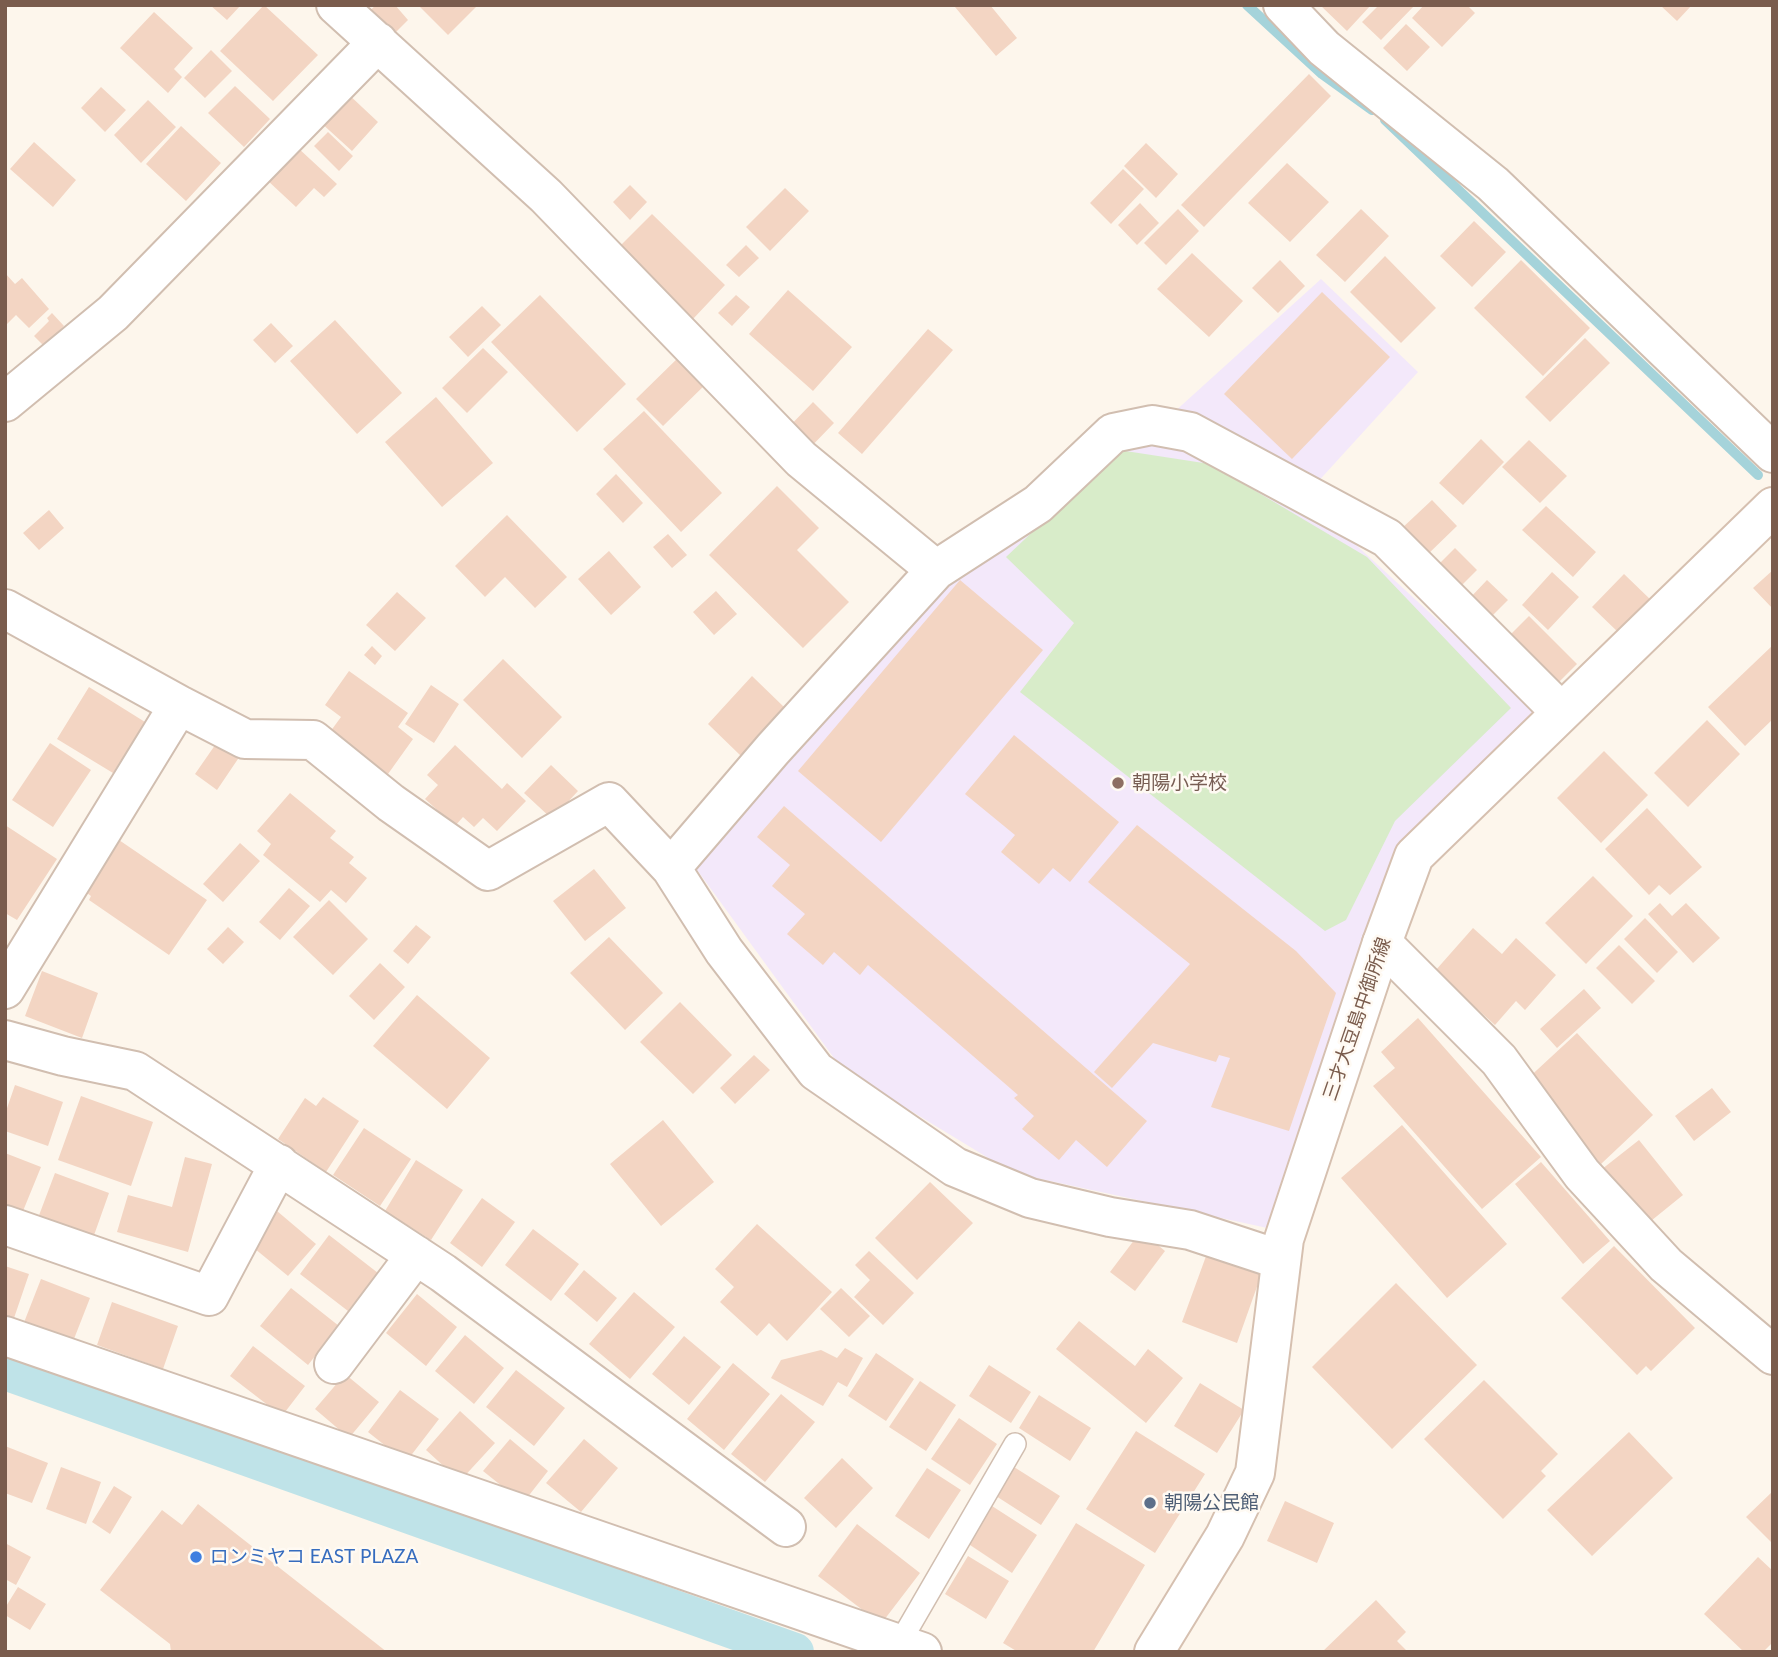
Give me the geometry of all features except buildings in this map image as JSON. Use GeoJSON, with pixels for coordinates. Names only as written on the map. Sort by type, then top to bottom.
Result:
{"type":"FeatureCollection","features":[{"type":"Feature","properties":{"kind":"street"},"geometry":{"type":"LineString","coordinates":[[336,5],[546,196],[801,459],[936,570]]}},
{"type":"Feature","properties":{"kind":"street"},"geometry":{"type":"LineString","coordinates":[[1283,5],[1324,48],[1493,184],[1773,453]]}},
{"type":"Feature","properties":{"kind":"street"},"geometry":{"type":"LineString","coordinates":[[5,402],[113,313],[378,42]]}},
{"type":"Feature","properties":{"kind":"street"},"geometry":{"type":"LineString","coordinates":[[671,869],[773,749],[936,570],[1038,504],[1113,433],[1152,425],[1190,432],[1387,538],[1560,712]]}},
{"type":"Feature","properties":{"kind":"street","name":"三才大豆島中御所線"},"geometry":{"type":"LineString","coordinates":[[1154,1652],[1225,1536],[1255,1473],[1284,1239],[1413,856],[1773,507]]}},
{"type":"Feature","properties":{"kind":"street"},"geometry":{"type":"LineString","coordinates":[[5,610],[245,739],[313,740],[391,803],[488,871],[609,802],[671,869],[724,951],[816,1071],[955,1167],[1030,1198],[1110,1217],[1190,1230],[1281,1260]]}},
{"type":"Feature","properties":{"kind":"street"},"geometry":{"type":"LineString","coordinates":[[5,989],[179,705]]}},
{"type":"Feature","properties":{"kind":"street"},"geometry":{"type":"LineString","coordinates":[[1382,943],[1499,1060],[1581,1174],[1666,1265],[1773,1355]]}},
{"type":"Feature","properties":{"kind":"street"},"geometry":{"type":"LineString","coordinates":[[5,1040],[63,1056],[135,1071],[443,1273],[786,1527]]}},
{"type":"Feature","properties":{"kind":"street"},"geometry":{"type":"LineString","coordinates":[[5,1225],[209,1296],[279,1164]]}},
{"type":"Feature","properties":{"kind":"street"},"geometry":{"type":"LineString","coordinates":[[334,1364],[416,1255]]}},
{"type":"Feature","properties":{"kind":"street"},"geometry":{"type":"LineString","coordinates":[[5,1336],[910,1648]]}},
{"type":"Feature","properties":{"kind":"lane"},"geometry":{"type":"LineString","coordinates":[[910,1648],[1015,1444]]}},
{"type":"Feature","properties":{"kind":"shaded area","name":"朝陽小学校"},"geometry":{"type":"Polygon","coordinates":[[[1321,279],[1418,372],[1304,497],[1541,715],[1405,851],[1272,1229],[1013,1173],[842,1069],[692,863],[948,573],[1110,444],[1151,433],[1321,279]]]}},
{"type":"Feature","properties":{"kind":"green space"},"geometry":{"type":"Polygon","coordinates":[[[1119,450],[1210,464],[1367,557],[1511,708],[1395,821],[1346,920],[1325,931],[1020,692],[1074,623],[1006,557],[1119,450]]]}},
{"type":"Feature","properties":{"kind":"waterway"},"geometry":{"type":"LineString","coordinates":[[1247,5],[1322,74],[1372,110]]}},
{"type":"Feature","properties":{"kind":"waterway"},"geometry":{"type":"LineString","coordinates":[[1385,120],[1758,475]]}},
{"type":"Feature","properties":{"kind":"waterway"},"geometry":{"type":"LineString","coordinates":[[5,1371],[795,1652]]}},
{"type":"Feature","properties":{"kind":"place","name":"朝陽小学校"},"geometry":{"type":"Point","coordinates":[1118,783]}},
{"type":"Feature","properties":{"kind":"place","name":"朝陽公民館"},"geometry":{"type":"Point","coordinates":[1150,1503]}},
{"type":"Feature","properties":{"kind":"place","name":"ロンミヤコ EAST PLAZA"},"geometry":{"type":"Point","coordinates":[196,1557]}}]}
